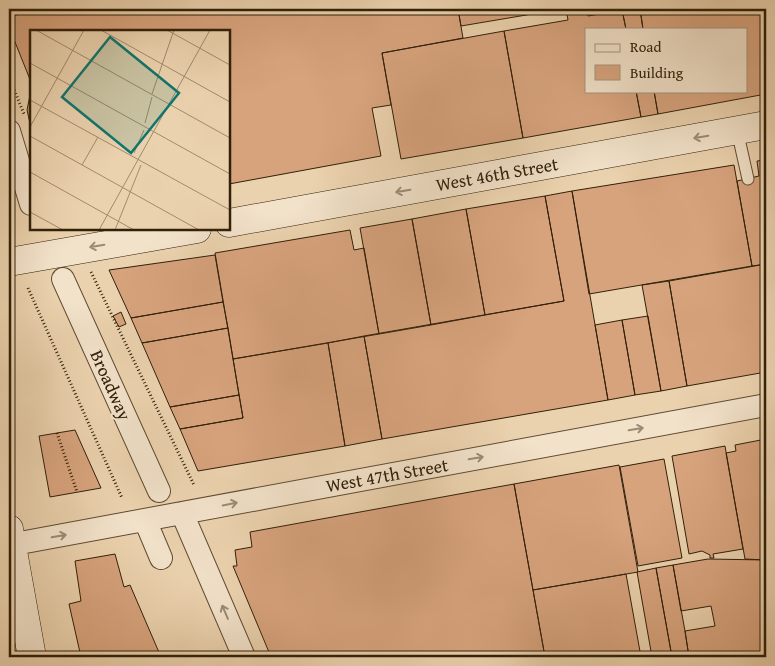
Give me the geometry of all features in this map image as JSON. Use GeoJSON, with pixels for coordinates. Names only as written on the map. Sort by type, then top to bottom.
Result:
{"type":"FeatureCollection","features":[{"type":"Feature","properties":{"kind":"main road","name":"West 46th Street"},"geometry":{"type":"LineString","coordinates":[[230,223],[766,125]]}},
{"type":"Feature","properties":{"kind":"main road"},"geometry":{"type":"LineString","coordinates":[[9,262],[191,230]]}},
{"type":"Feature","properties":{"kind":"main road"},"geometry":{"type":"LineString","coordinates":[[10,539],[32,657]]}},
{"type":"Feature","properties":{"kind":"street"},"geometry":{"type":"LineString","coordinates":[[18,126],[30,198]]}},
{"type":"Feature","properties":{"kind":"street","name":"Broadway"},"geometry":{"type":"LineString","coordinates":[[63,279],[159,491]]}},
{"type":"Feature","properties":{"kind":"street","name":"West 47th Street"},"geometry":{"type":"LineString","coordinates":[[10,539],[145,520],[766,405]]}},
{"type":"Feature","properties":{"kind":"street"},"geometry":{"type":"LineString","coordinates":[[182,513],[244,657]]}},
{"type":"Feature","properties":{"kind":"street"},"geometry":{"type":"LineString","coordinates":[[145,520],[161,558]]}},
{"type":"Feature","properties":{"kind":"lane"},"geometry":{"type":"LineString","coordinates":[[737,130],[748,179]]}},
{"type":"Feature","properties":{"kind":"path"},"geometry":{"type":"LineString","coordinates":[[9,76],[18,126]]}},
{"type":"Feature","properties":{"kind":"path"},"geometry":{"type":"LineString","coordinates":[[91,271],[194,485]]}},
{"type":"Feature","properties":{"kind":"path"},"geometry":{"type":"LineString","coordinates":[[28,288],[122,498]]}},
{"type":"Feature","properties":{"kind":"path"},"geometry":{"type":"LineString","coordinates":[[57,433],[77,492]]}},
{"type":"Feature","properties":{"kind":"building"},"geometry":{"type":"Polygon","coordinates":[[[34,9],[458,9],[463,38],[382,53],[391,105],[372,108],[381,156],[230,184],[230,30],[30,30],[30,80],[9,27],[9,16],[34,12],[34,9]]]}},
{"type":"Feature","properties":{"kind":"building"},"geometry":{"type":"Polygon","coordinates":[[[458,9],[562,9],[461,26],[458,9]]]}},
{"type":"Feature","properties":{"kind":"building"},"geometry":{"type":"Polygon","coordinates":[[[566,9],[587,9],[588,16],[622,10],[626,28],[585,28],[585,92],[636,92],[641,117],[523,138],[504,31],[568,20],[566,9]]]}},
{"type":"Feature","properties":{"kind":"building"},"geometry":{"type":"Polygon","coordinates":[[[640,9],[643,28],[626,28],[622,10],[640,9]]]}},
{"type":"Feature","properties":{"kind":"building"},"geometry":{"type":"Polygon","coordinates":[[[640,9],[766,9],[766,94],[658,114],[654,92],[748,92],[748,28],[643,28],[640,9]]]}},
{"type":"Feature","properties":{"kind":"building"},"geometry":{"type":"Polygon","coordinates":[[[504,31],[523,138],[401,159],[382,53],[504,31]]]}},
{"type":"Feature","properties":{"kind":"building"},"geometry":{"type":"Polygon","coordinates":[[[636,92],[654,92],[658,114],[641,117],[636,92]]]}},
{"type":"Feature","properties":{"kind":"building"},"geometry":{"type":"Polygon","coordinates":[[[30,95],[30,124],[27,110],[30,95]]]}},
{"type":"Feature","properties":{"kind":"building"},"geometry":{"type":"Polygon","coordinates":[[[766,160],[766,264],[752,266],[737,181],[759,176],[757,161],[766,160]]]}},
{"type":"Feature","properties":{"kind":"building"},"geometry":{"type":"Polygon","coordinates":[[[734,165],[752,266],[589,294],[572,191],[734,165]]]}},
{"type":"Feature","properties":{"kind":"building"},"geometry":{"type":"Polygon","coordinates":[[[572,191],[608,400],[382,439],[364,336],[564,301],[545,196],[572,191]]]}},
{"type":"Feature","properties":{"kind":"building"},"geometry":{"type":"Polygon","coordinates":[[[545,196],[564,301],[485,315],[466,209],[545,196]]]}},
{"type":"Feature","properties":{"kind":"building"},"geometry":{"type":"Polygon","coordinates":[[[466,209],[485,315],[431,325],[412,219],[466,209]]]}},
{"type":"Feature","properties":{"kind":"building"},"geometry":{"type":"Polygon","coordinates":[[[412,219],[431,325],[379,334],[360,228],[412,219]]]}},
{"type":"Feature","properties":{"kind":"building"},"geometry":{"type":"Polygon","coordinates":[[[350,230],[354,250],[364,248],[379,334],[233,359],[215,253],[350,230]]]}},
{"type":"Feature","properties":{"kind":"building"},"geometry":{"type":"Polygon","coordinates":[[[215,255],[223,302],[131,318],[109,270],[215,255]]]}},
{"type":"Feature","properties":{"kind":"building"},"geometry":{"type":"Polygon","coordinates":[[[766,264],[766,372],[687,386],[669,281],[766,264]]]}},
{"type":"Feature","properties":{"kind":"building"},"geometry":{"type":"Polygon","coordinates":[[[669,281],[687,386],[661,391],[642,285],[669,281]]]}},
{"type":"Feature","properties":{"kind":"building"},"geometry":{"type":"Polygon","coordinates":[[[223,302],[228,328],[142,343],[131,318],[223,302]]]}},
{"type":"Feature","properties":{"kind":"building"},"geometry":{"type":"Polygon","coordinates":[[[121,312],[126,324],[119,327],[113,316],[121,312]]]}},
{"type":"Feature","properties":{"kind":"building"},"geometry":{"type":"Polygon","coordinates":[[[648,316],[661,391],[635,395],[622,320],[648,316]]]}},
{"type":"Feature","properties":{"kind":"building"},"geometry":{"type":"Polygon","coordinates":[[[622,320],[635,395],[608,400],[595,325],[622,320]]]}},
{"type":"Feature","properties":{"kind":"building"},"geometry":{"type":"Polygon","coordinates":[[[228,328],[239,395],[170,407],[142,343],[228,328]]]}},
{"type":"Feature","properties":{"kind":"building"},"geometry":{"type":"Polygon","coordinates":[[[364,336],[382,439],[345,446],[328,343],[364,336]]]}},
{"type":"Feature","properties":{"kind":"building"},"geometry":{"type":"Polygon","coordinates":[[[328,343],[345,446],[198,471],[180,429],[243,418],[233,359],[328,343]]]}},
{"type":"Feature","properties":{"kind":"building"},"geometry":{"type":"Polygon","coordinates":[[[239,395],[243,418],[180,429],[170,407],[239,395]]]}},
{"type":"Feature","properties":{"kind":"building"},"geometry":{"type":"Polygon","coordinates":[[[75,430],[101,488],[50,497],[39,436],[75,430]]]}},
{"type":"Feature","properties":{"kind":"building"},"geometry":{"type":"Polygon","coordinates":[[[766,439],[766,560],[745,559],[726,453],[736,451],[735,445],[766,439]]]}},
{"type":"Feature","properties":{"kind":"building"},"geometry":{"type":"Polygon","coordinates":[[[725,446],[743,549],[713,554],[714,558],[710,558],[710,555],[702,551],[689,554],[672,456],[725,446]]]}},
{"type":"Feature","properties":{"kind":"building"},"geometry":{"type":"Polygon","coordinates":[[[664,459],[682,558],[638,566],[620,467],[664,459]]]}},
{"type":"Feature","properties":{"kind":"building"},"geometry":{"type":"Polygon","coordinates":[[[619,465],[638,572],[533,590],[514,484],[619,465]]]}},
{"type":"Feature","properties":{"kind":"building"},"geometry":{"type":"Polygon","coordinates":[[[514,484],[545,657],[271,657],[233,566],[237,566],[235,550],[252,547],[250,532],[514,484]]]}},
{"type":"Feature","properties":{"kind":"building"},"geometry":{"type":"Polygon","coordinates":[[[115,554],[124,587],[130,585],[161,657],[81,657],[69,604],[81,601],[75,561],[115,554]]]}},
{"type":"Feature","properties":{"kind":"building"},"geometry":{"type":"Polygon","coordinates":[[[708,559],[766,560],[766,654],[745,657],[689,657],[685,631],[715,626],[711,606],[681,611],[673,565],[708,559]]]}},
{"type":"Feature","properties":{"kind":"building"},"geometry":{"type":"Polygon","coordinates":[[[673,565],[689,657],[672,657],[656,568],[673,565]]]}},
{"type":"Feature","properties":{"kind":"building"},"geometry":{"type":"Polygon","coordinates":[[[656,568],[672,657],[652,657],[637,572],[656,568]]]}},
{"type":"Feature","properties":{"kind":"building"},"geometry":{"type":"Polygon","coordinates":[[[626,574],[641,657],[545,657],[533,590],[626,574]]]}}]}
